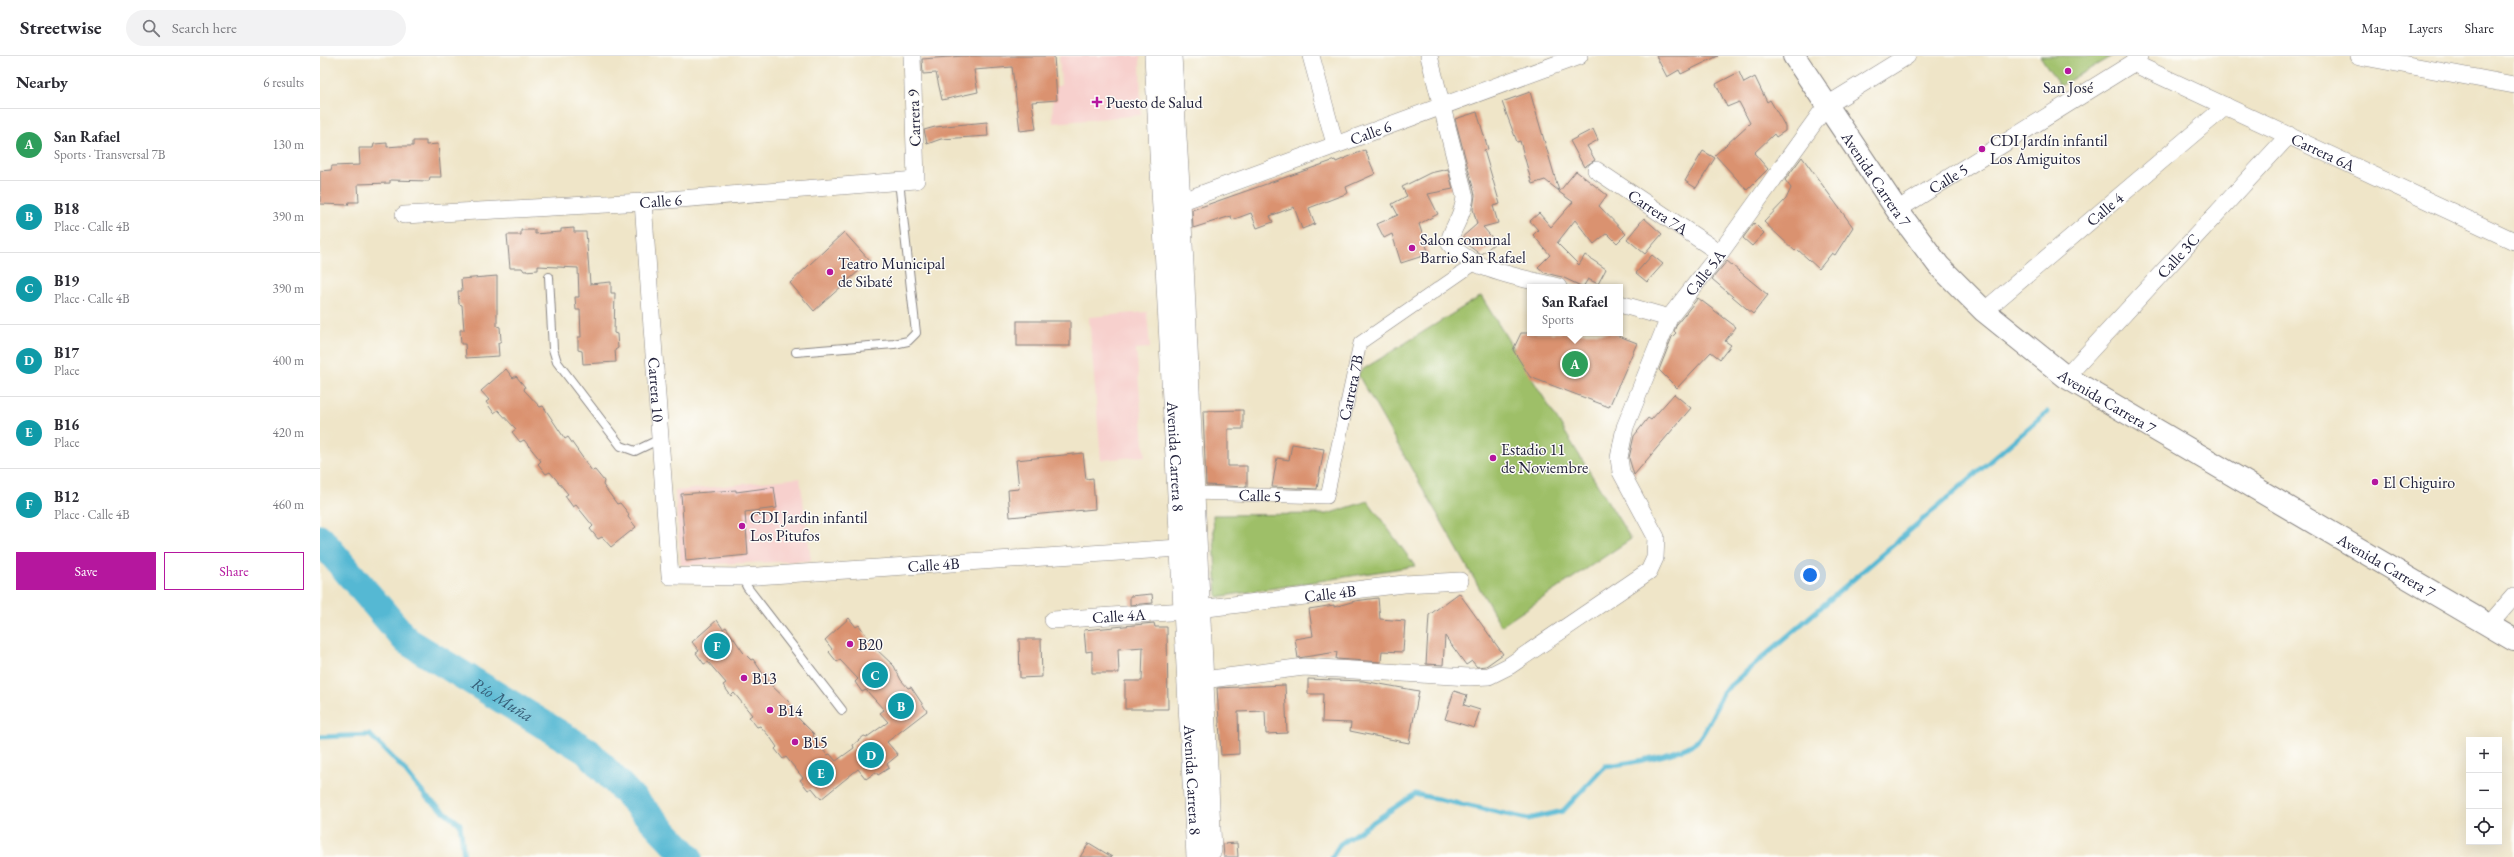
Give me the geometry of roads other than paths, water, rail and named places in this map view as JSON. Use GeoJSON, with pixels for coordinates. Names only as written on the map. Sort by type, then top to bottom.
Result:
{"type":"FeatureCollection","features":[{"type":"Feature","properties":{"kind":"main road","name":"Avenida Carrera 7"},"geometry":{"type":"LineString","coordinates":[[1794,56],[1897,210],[1938,266],[1984,311],[2066,377],[2514,640]]}},
{"type":"Feature","properties":{"kind":"street","name":"Carrera 9"},"geometry":{"type":"LineString","coordinates":[[912,56],[916,180]]}},
{"type":"Feature","properties":{"kind":"street","name":"Avenida Carrera 8"},"geometry":{"type":"LineString","coordinates":[[1155,56],[1171,203],[1194,493],[1188,548]]}},
{"type":"Feature","properties":{"kind":"street","name":"Avenida Carrera 8"},"geometry":{"type":"LineString","coordinates":[[1171,56],[1171,203],[1192,610],[1197,857]]}},
{"type":"Feature","properties":{"kind":"street"},"geometry":{"type":"LineString","coordinates":[[1311,56],[1334,144]]}},
{"type":"Feature","properties":{"kind":"street"},"geometry":{"type":"LineString","coordinates":[[1429,56],[1465,197],[1463,212],[1449,242],[1454,250],[1474,264],[1547,284]]}},
{"type":"Feature","properties":{"kind":"street"},"geometry":{"type":"LineString","coordinates":[[1826,106],[1907,56]]}},
{"type":"Feature","properties":{"kind":"street"},"geometry":{"type":"LineString","coordinates":[[2359,56],[2514,85]]}},
{"type":"Feature","properties":{"kind":"street","name":"Calle 6"},"geometry":{"type":"LineString","coordinates":[[1171,203],[1575,57]]}},
{"type":"Feature","properties":{"kind":"street","name":"Carrera 6A"},"geometry":{"type":"LineString","coordinates":[[2136,60],[2226,106],[2514,241]]}},
{"type":"Feature","properties":{"kind":"street","name":"Calle 5"},"geometry":{"type":"LineString","coordinates":[[1897,210],[2136,60]]}},
{"type":"Feature","properties":{"kind":"street","name":"Calle 5A"},"geometry":{"type":"LineString","coordinates":[[1203,680],[1304,667],[1469,677],[1489,676],[1509,666],[1649,571],[1655,558],[1656,537],[1621,472],[1619,458],[1626,427],[1669,318],[1720,253],[1826,106]]}},
{"type":"Feature","properties":{"kind":"street","name":"Calle 4"},"geometry":{"type":"LineString","coordinates":[[1984,311],[2226,106]]}},
{"type":"Feature","properties":{"kind":"street","name":"Calle 3C"},"geometry":{"type":"LineString","coordinates":[[2066,377],[2289,135]]}},
{"type":"Feature","properties":{"kind":"street","name":"Carrera 7A"},"geometry":{"type":"LineString","coordinates":[[1596,170],[1720,253]]}},
{"type":"Feature","properties":{"kind":"street","name":"Calle 6"},"geometry":{"type":"LineString","coordinates":[[404,215],[643,202],[916,180]]}},
{"type":"Feature","properties":{"kind":"street","name":"Carrera 10"},"geometry":{"type":"LineString","coordinates":[[643,202],[670,576]]}},
{"type":"Feature","properties":{"kind":"street","name":"Carrera 7B"},"geometry":{"type":"LineString","coordinates":[[1327,497],[1360,343],[1474,264]]}},
{"type":"Feature","properties":{"kind":"street"},"geometry":{"type":"LineString","coordinates":[[1623,305],[1669,318]]}},
{"type":"Feature","properties":{"kind":"street","name":"Calle 5"},"geometry":{"type":"LineString","coordinates":[[1194,493],[1327,497]]}},
{"type":"Feature","properties":{"kind":"street","name":"Calle 4B"},"geometry":{"type":"LineString","coordinates":[[670,576],[742,577],[1188,548]]}},
{"type":"Feature","properties":{"kind":"street","name":"Calle 4B"},"geometry":{"type":"LineString","coordinates":[[1192,610],[1404,584],[1460,581]]}},
{"type":"Feature","properties":{"kind":"street"},"geometry":{"type":"LineString","coordinates":[[2489,625],[2514,596]]}},
{"type":"Feature","properties":{"kind":"street","name":"Avenida Carrera 8"},"geometry":{"type":"LineString","coordinates":[[1192,610],[1203,680],[1211,857]]}},
{"type":"Feature","properties":{"kind":"street","name":"Calle 4A"},"geometry":{"type":"LineString","coordinates":[[1053,620],[1192,610]]}},
{"type":"Feature","properties":{"kind":"lane"},"geometry":{"type":"LineString","coordinates":[[796,352],[894,344],[908,341],[916,333],[899,181]]}},
{"type":"Feature","properties":{"kind":"lane"},"geometry":{"type":"LineString","coordinates":[[549,277],[553,349],[557,362],[621,446],[635,451],[660,439]]}},
{"type":"Feature","properties":{"kind":"lane"},"geometry":{"type":"LineString","coordinates":[[742,577],[747,587],[842,710]]}},
{"type":"Feature","properties":{"kind":"waterway"},"geometry":{"type":"LineString","coordinates":[[1332,857],[1340,844],[1415,794],[1528,819],[1563,811],[1605,766],[1654,758],[1681,750],[1691,745],[1698,740],[1706,729],[1724,691],[2047,412]]}},
{"type":"Feature","properties":{"kind":"waterway","name":"Río Muña"},"geometry":{"type":"LineString","coordinates":[[320,539],[407,641],[587,751],[688,857]]}},
{"type":"Feature","properties":{"kind":"waterway"},"geometry":{"type":"LineString","coordinates":[[320,737],[370,735],[402,767],[426,797],[460,824],[464,857]]}},
{"type":"Feature","properties":{"kind":"place","name":"San José"},"geometry":{"type":"Point","coordinates":[2068,71]}},
{"type":"Feature","properties":{"kind":"place","name":"Puesto de Salud"},"geometry":{"type":"Point","coordinates":[1097,102]}},
{"type":"Feature","properties":{"kind":"place","name":"CDI Jardín infantil Los Amiguitos"},"geometry":{"type":"Point","coordinates":[1982,149]}},
{"type":"Feature","properties":{"kind":"place","name":"Salon comunal Barrio San Rafael"},"geometry":{"type":"Point","coordinates":[1412,248]}},
{"type":"Feature","properties":{"kind":"place","name":"Teatro Municipal de Sibaté"},"geometry":{"type":"Point","coordinates":[830,272]}},
{"type":"Feature","properties":{"kind":"place","name":"San Rafael"},"geometry":{"type":"Point","coordinates":[1575,364]}},
{"type":"Feature","properties":{"kind":"place","name":"Estadio 11 de Noviembre"},"geometry":{"type":"Point","coordinates":[1493,458]}},
{"type":"Feature","properties":{"kind":"place","name":"El Chiguiro"},"geometry":{"type":"Point","coordinates":[2375,482]}},
{"type":"Feature","properties":{"kind":"place","name":"CDI Jardin infantil Los Pitufos"},"geometry":{"type":"Point","coordinates":[742,526]}},
{"type":"Feature","properties":{"kind":"place","name":"B20"},"geometry":{"type":"Point","coordinates":[850,644]}},
{"type":"Feature","properties":{"kind":"place","name":"B12"},"geometry":{"type":"Point","coordinates":[717,646]}},
{"type":"Feature","properties":{"kind":"place","name":"B19"},"geometry":{"type":"Point","coordinates":[875,675]}},
{"type":"Feature","properties":{"kind":"place","name":"B13"},"geometry":{"type":"Point","coordinates":[744,678]}},
{"type":"Feature","properties":{"kind":"place","name":"B18"},"geometry":{"type":"Point","coordinates":[901,706]}},
{"type":"Feature","properties":{"kind":"place","name":"B14"},"geometry":{"type":"Point","coordinates":[770,710]}},
{"type":"Feature","properties":{"kind":"place","name":"B15"},"geometry":{"type":"Point","coordinates":[795,742]}},
{"type":"Feature","properties":{"kind":"place","name":"B17"},"geometry":{"type":"Point","coordinates":[871,755]}},
{"type":"Feature","properties":{"kind":"place","name":"B16"},"geometry":{"type":"Point","coordinates":[821,773]}}]}
